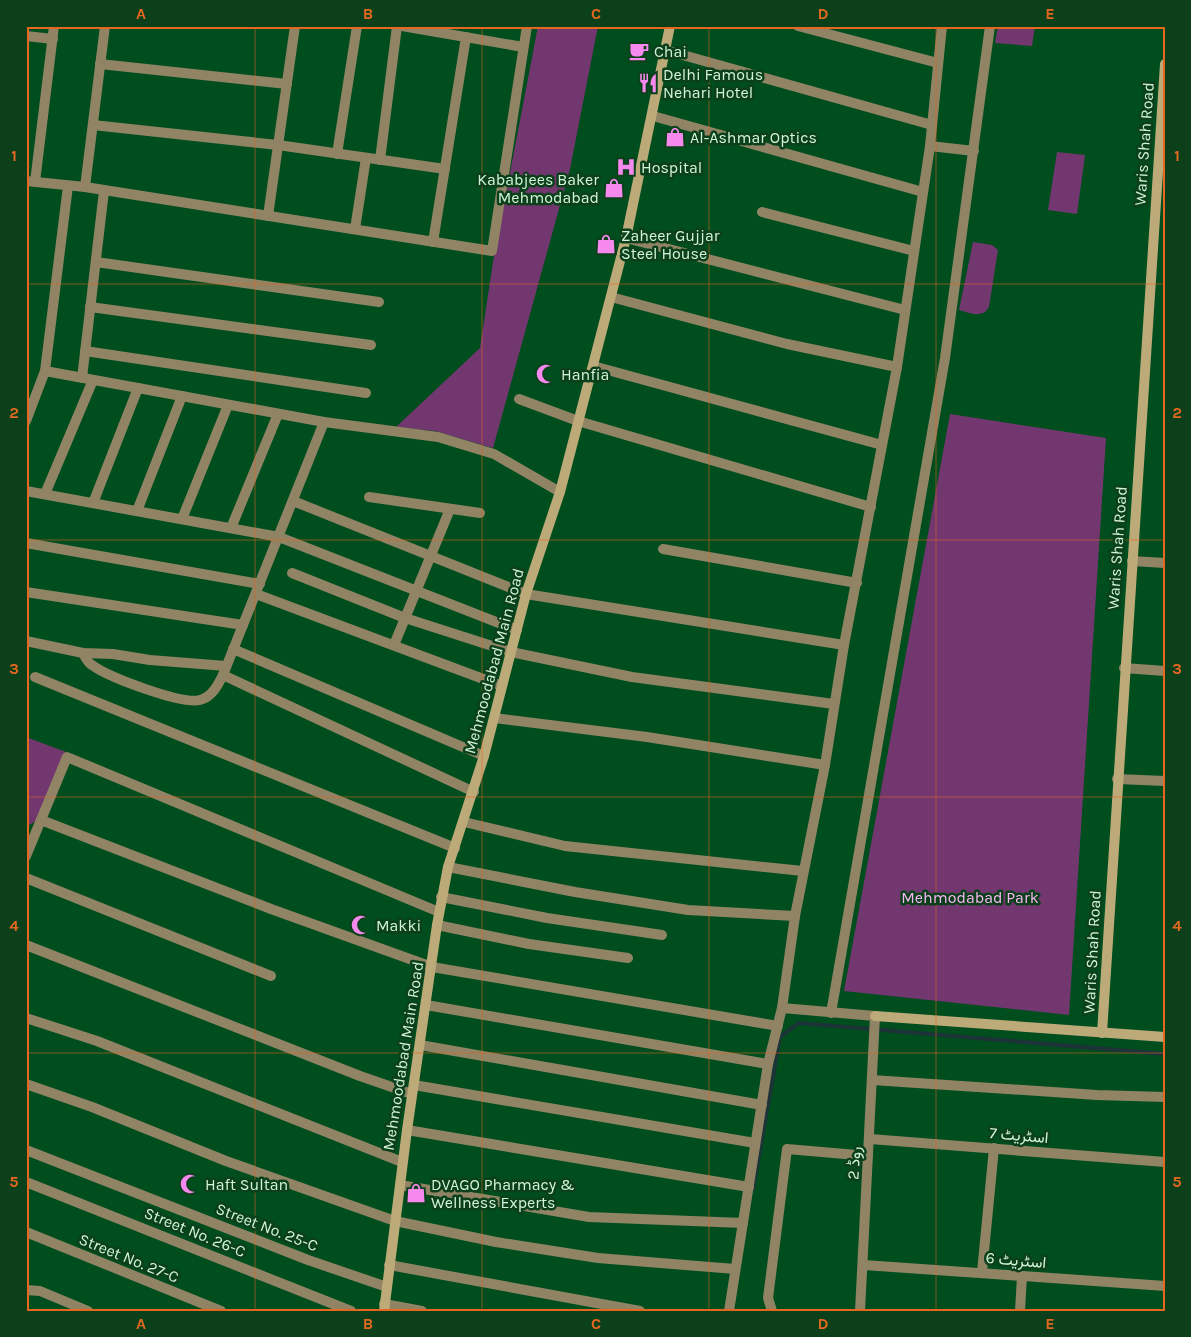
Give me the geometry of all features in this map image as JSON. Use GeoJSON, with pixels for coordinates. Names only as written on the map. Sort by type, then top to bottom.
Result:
{"type":"FeatureCollection","features":[{"type":"Feature","properties":{"kind":"main road","name":"Mehmoodabad Main Road"},"geometry":{"type":"LineString","coordinates":[[384,1307],[402,1162],[439,912],[448,867],[474,792],[526,594],[560,492],[626,238],[653,116],[670,26]]}},
{"type":"Feature","properties":{"kind":"main road","name":"Waris Shah Road"},"geometry":{"type":"LineString","coordinates":[[1102,1033],[1124,668],[1163,125],[1165,64]]}},
{"type":"Feature","properties":{"kind":"main road"},"geometry":{"type":"LineString","coordinates":[[875,1022],[1165,1037]]}},
{"type":"Feature","properties":{"kind":"street"},"geometry":{"type":"LineString","coordinates":[[54,26],[30,182],[104,190],[492,251],[527,26]]}},
{"type":"Feature","properties":{"kind":"street"},"geometry":{"type":"LineString","coordinates":[[85,188],[105,26]]}},
{"type":"Feature","properties":{"kind":"street"},"geometry":{"type":"LineString","coordinates":[[268,216],[295,26]]}},
{"type":"Feature","properties":{"kind":"street"},"geometry":{"type":"LineString","coordinates":[[336,154],[357,26]]}},
{"type":"Feature","properties":{"kind":"street"},"geometry":{"type":"LineString","coordinates":[[380,160],[397,26]]}},
{"type":"Feature","properties":{"kind":"street"},"geometry":{"type":"LineString","coordinates":[[402,26],[523,47]]}},
{"type":"Feature","properties":{"kind":"street"},"geometry":{"type":"LineString","coordinates":[[798,26],[938,63]]}},
{"type":"Feature","properties":{"kind":"street"},"geometry":{"type":"LineString","coordinates":[[729,1311],[768,1064],[782,1008],[803,871],[826,765],[844,645],[896,367],[930,146],[942,26]]}},
{"type":"Feature","properties":{"kind":"street"},"geometry":{"type":"LineString","coordinates":[[831,1013],[945,358],[990,26]]}},
{"type":"Feature","properties":{"kind":"street"},"geometry":{"type":"LineString","coordinates":[[26,36],[53,39]]}},
{"type":"Feature","properties":{"kind":"street"},"geometry":{"type":"LineString","coordinates":[[433,242],[466,37]]}},
{"type":"Feature","properties":{"kind":"street"},"geometry":{"type":"LineString","coordinates":[[665,50],[932,125]]}},
{"type":"Feature","properties":{"kind":"street"},"geometry":{"type":"LineString","coordinates":[[100,64],[287,84]]}},
{"type":"Feature","properties":{"kind":"street"},"geometry":{"type":"LineString","coordinates":[[653,116],[923,192]]}},
{"type":"Feature","properties":{"kind":"street"},"geometry":{"type":"LineString","coordinates":[[93,125],[278,145],[445,169]]}},
{"type":"Feature","properties":{"kind":"street"},"geometry":{"type":"LineString","coordinates":[[930,146],[974,151]]}},
{"type":"Feature","properties":{"kind":"street"},"geometry":{"type":"LineString","coordinates":[[355,229],[366,158]]}},
{"type":"Feature","properties":{"kind":"street"},"geometry":{"type":"LineString","coordinates":[[26,421],[44,371],[68,186]]}},
{"type":"Feature","properties":{"kind":"street"},"geometry":{"type":"LineString","coordinates":[[82,378],[104,190]]}},
{"type":"Feature","properties":{"kind":"street"},"geometry":{"type":"LineString","coordinates":[[762,212],[914,251]]}},
{"type":"Feature","properties":{"kind":"street"},"geometry":{"type":"LineString","coordinates":[[626,238],[905,310]]}},
{"type":"Feature","properties":{"kind":"street"},"geometry":{"type":"LineString","coordinates":[[96,262],[379,302]]}},
{"type":"Feature","properties":{"kind":"street"},"geometry":{"type":"LineString","coordinates":[[610,297],[787,344],[896,367]]}},
{"type":"Feature","properties":{"kind":"street"},"geometry":{"type":"LineString","coordinates":[[90,307],[371,345]]}},
{"type":"Feature","properties":{"kind":"street"},"geometry":{"type":"LineString","coordinates":[[85,351],[366,393]]}},
{"type":"Feature","properties":{"kind":"street"},"geometry":{"type":"LineString","coordinates":[[593,366],[882,445]]}},
{"type":"Feature","properties":{"kind":"street"},"geometry":{"type":"LineString","coordinates":[[44,371],[324,422],[438,437],[494,454],[560,492]]}},
{"type":"Feature","properties":{"kind":"street"},"geometry":{"type":"LineString","coordinates":[[45,494],[93,380]]}},
{"type":"Feature","properties":{"kind":"street"},"geometry":{"type":"LineString","coordinates":[[93,503],[138,388]]}},
{"type":"Feature","properties":{"kind":"street"},"geometry":{"type":"LineString","coordinates":[[136,511],[182,396]]}},
{"type":"Feature","properties":{"kind":"street"},"geometry":{"type":"LineString","coordinates":[[519,399],[578,422],[871,506]]}},
{"type":"Feature","properties":{"kind":"street"},"geometry":{"type":"LineString","coordinates":[[182,519],[228,405]]}},
{"type":"Feature","properties":{"kind":"street"},"geometry":{"type":"LineString","coordinates":[[231,528],[278,414]]}},
{"type":"Feature","properties":{"kind":"street"},"geometry":{"type":"LineString","coordinates":[[83,653],[91,665],[156,692],[186,702],[202,700],[214,691],[225,671],[324,422]]}},
{"type":"Feature","properties":{"kind":"street"},"geometry":{"type":"LineString","coordinates":[[26,491],[279,537],[517,630]]}},
{"type":"Feature","properties":{"kind":"street"},"geometry":{"type":"LineString","coordinates":[[369,497],[480,513]]}},
{"type":"Feature","properties":{"kind":"street"},"geometry":{"type":"LineString","coordinates":[[293,500],[526,594],[844,645]]}},
{"type":"Feature","properties":{"kind":"street"},"geometry":{"type":"LineString","coordinates":[[394,645],[450,509]]}},
{"type":"Feature","properties":{"kind":"street"},"geometry":{"type":"LineString","coordinates":[[26,543],[260,584]]}},
{"type":"Feature","properties":{"kind":"street"},"geometry":{"type":"LineString","coordinates":[[664,550],[856,583]]}},
{"type":"Feature","properties":{"kind":"street"},"geometry":{"type":"LineString","coordinates":[[1132,560],[1165,563]]}},
{"type":"Feature","properties":{"kind":"street"},"geometry":{"type":"LineString","coordinates":[[292,573],[405,618],[511,652],[632,677],[834,704]]}},
{"type":"Feature","properties":{"kind":"street"},"geometry":{"type":"LineString","coordinates":[[26,592],[243,625]]}},
{"type":"Feature","properties":{"kind":"street"},"geometry":{"type":"LineString","coordinates":[[256,594],[502,686]]}},
{"type":"Feature","properties":{"kind":"street"},"geometry":{"type":"LineString","coordinates":[[26,641],[83,653],[113,654],[225,671],[474,792]]}},
{"type":"Feature","properties":{"kind":"street"},"geometry":{"type":"LineString","coordinates":[[233,649],[484,756]]}},
{"type":"Feature","properties":{"kind":"street"},"geometry":{"type":"LineString","coordinates":[[1124,668],[1165,671]]}},
{"type":"Feature","properties":{"kind":"street"},"geometry":{"type":"LineString","coordinates":[[36,677],[455,848]]}},
{"type":"Feature","properties":{"kind":"street"},"geometry":{"type":"LineString","coordinates":[[494,718],[647,737],[826,765]]}},
{"type":"Feature","properties":{"kind":"street"},"geometry":{"type":"LineString","coordinates":[[26,856],[29,843],[41,820],[67,757],[439,912]]}},
{"type":"Feature","properties":{"kind":"street"},"geometry":{"type":"LineString","coordinates":[[1117,779],[1165,781]]}},
{"type":"Feature","properties":{"kind":"street"},"geometry":{"type":"LineString","coordinates":[[41,820],[271,909],[432,967],[778,1026]]}},
{"type":"Feature","properties":{"kind":"street"},"geometry":{"type":"LineString","coordinates":[[464,822],[565,846],[803,871]]}},
{"type":"Feature","properties":{"kind":"street"},"geometry":{"type":"LineString","coordinates":[[448,867],[575,892],[688,910],[795,916]]}},
{"type":"Feature","properties":{"kind":"street"},"geometry":{"type":"LineString","coordinates":[[26,878],[271,976]]}},
{"type":"Feature","properties":{"kind":"street"},"geometry":{"type":"LineString","coordinates":[[442,897],[547,918],[662,935]]}},
{"type":"Feature","properties":{"kind":"street"},"geometry":{"type":"LineString","coordinates":[[437,925],[529,944],[628,958]]}},
{"type":"Feature","properties":{"kind":"street"},"geometry":{"type":"LineString","coordinates":[[26,945],[360,1076],[413,1089],[755,1143]]}},
{"type":"Feature","properties":{"kind":"street"},"geometry":{"type":"LineString","coordinates":[[426,1005],[768,1064]]}},
{"type":"Feature","properties":{"kind":"street"},"geometry":{"type":"LineString","coordinates":[[782,1008],[831,1013],[875,1022]]}},
{"type":"Feature","properties":{"kind":"street"},"geometry":{"type":"LineString","coordinates":[[26,1018],[97,1041],[402,1162]]}},
{"type":"Feature","properties":{"kind":"street","name":"روڈ 2"},"geometry":{"type":"LineString","coordinates":[[860,1311],[864,1265],[875,1022]]}},
{"type":"Feature","properties":{"kind":"street"},"geometry":{"type":"LineString","coordinates":[[420,1044],[762,1105]]}},
{"type":"Feature","properties":{"kind":"street"},"geometry":{"type":"LineString","coordinates":[[872,1076],[1097,1095],[1165,1097]]}},
{"type":"Feature","properties":{"kind":"street"},"geometry":{"type":"LineString","coordinates":[[26,1084],[92,1107],[226,1161],[395,1221],[496,1242],[598,1258],[735,1269]]}},
{"type":"Feature","properties":{"kind":"street"},"geometry":{"type":"LineString","coordinates":[[407,1130],[749,1187]]}},
{"type":"Feature","properties":{"kind":"street","name":"اسٹریٹ 7"},"geometry":{"type":"LineString","coordinates":[[870,1139],[1165,1162]]}},
{"type":"Feature","properties":{"kind":"street"},"geometry":{"type":"LineString","coordinates":[[982,1272],[994,1148]]}},
{"type":"Feature","properties":{"kind":"street","name":"Street No. 25-C"},"geometry":{"type":"LineString","coordinates":[[26,1150],[308,1260],[387,1287]]}},
{"type":"Feature","properties":{"kind":"street"},"geometry":{"type":"LineString","coordinates":[[772,1311],[768,1298],[787,1150],[868,1156]]}},
{"type":"Feature","properties":{"kind":"street","name":"Street No. 26-C"},"geometry":{"type":"LineString","coordinates":[[26,1182],[351,1311]]}},
{"type":"Feature","properties":{"kind":"street"},"geometry":{"type":"LineString","coordinates":[[400,1185],[589,1217],[742,1223]]}},
{"type":"Feature","properties":{"kind":"street","name":"Street No. 27-C"},"geometry":{"type":"LineString","coordinates":[[26,1232],[221,1311]]}},
{"type":"Feature","properties":{"kind":"street"},"geometry":{"type":"LineString","coordinates":[[389,1265],[640,1311]]}},
{"type":"Feature","properties":{"kind":"street","name":"اسٹریٹ 6"},"geometry":{"type":"LineString","coordinates":[[864,1265],[1165,1286]]}},
{"type":"Feature","properties":{"kind":"street"},"geometry":{"type":"LineString","coordinates":[[1020,1311],[1022,1276]]}},
{"type":"Feature","properties":{"kind":"street"},"geometry":{"type":"LineString","coordinates":[[26,1290],[40,1291],[88,1311]]}},
{"type":"Feature","properties":{"kind":"street"},"geometry":{"type":"LineString","coordinates":[[384,1307],[422,1311]]}},
{"type":"Feature","properties":{"kind":"green space"},"geometry":{"type":"Polygon","coordinates":[[[538,26],[598,26],[570,169],[493,448],[435,431],[396,427],[480,348],[493,262],[538,26]]]}},
{"type":"Feature","properties":{"kind":"green space"},"geometry":{"type":"Polygon","coordinates":[[[998,26],[1035,26],[1032,46],[995,43],[998,26]]]}},
{"type":"Feature","properties":{"kind":"green space"},"geometry":{"type":"Polygon","coordinates":[[[1057,152],[1085,155],[1077,214],[1048,210],[1057,152]]]}},
{"type":"Feature","properties":{"kind":"green space"},"geometry":{"type":"Polygon","coordinates":[[[973,242],[992,245],[998,250],[989,307],[986,311],[979,314],[971,314],[959,310],[973,242]]]}},
{"type":"Feature","properties":{"kind":"green space","name":"Mehmodabad Park"},"geometry":{"type":"Polygon","coordinates":[[[950,414],[1106,438],[1069,1015],[844,991],[950,414]]]}},
{"type":"Feature","properties":{"kind":"green space"},"geometry":{"type":"Polygon","coordinates":[[[26,737],[66,752],[39,819],[26,827],[26,737]]]}},
{"type":"Feature","properties":{"kind":"waterway"},"geometry":{"type":"LineString","coordinates":[[753,1189],[780,1037],[799,1023],[1165,1054]]}},
{"type":"Feature","properties":{"kind":"place","name":"Chai"},"geometry":{"type":"Point","coordinates":[639,51]}},
{"type":"Feature","properties":{"kind":"place","name":"Delhi Famous Nehari Hotel"},"geometry":{"type":"Point","coordinates":[648,83]}},
{"type":"Feature","properties":{"kind":"place","name":"Al-Ashmar Optics"},"geometry":{"type":"Point","coordinates":[675,137]}},
{"type":"Feature","properties":{"kind":"place","name":"Hospital"},"geometry":{"type":"Point","coordinates":[626,167]}},
{"type":"Feature","properties":{"kind":"place","name":"Kababjees Baker Mehmodabad"},"geometry":{"type":"Point","coordinates":[614,188]}},
{"type":"Feature","properties":{"kind":"place","name":"Zaheer Gujjar Steel House"},"geometry":{"type":"Point","coordinates":[606,244]}},
{"type":"Feature","properties":{"kind":"place","name":"Hanfia"},"geometry":{"type":"Point","coordinates":[546,374]}},
{"type":"Feature","properties":{"kind":"place","name":"Makki"},"geometry":{"type":"Point","coordinates":[361,925]}},
{"type":"Feature","properties":{"kind":"place","name":"Haft Sultan"},"geometry":{"type":"Point","coordinates":[190,1184]}},
{"type":"Feature","properties":{"kind":"place","name":"DVAGO Pharmacy & Wellness Experts"},"geometry":{"type":"Point","coordinates":[416,1193]}}]}
